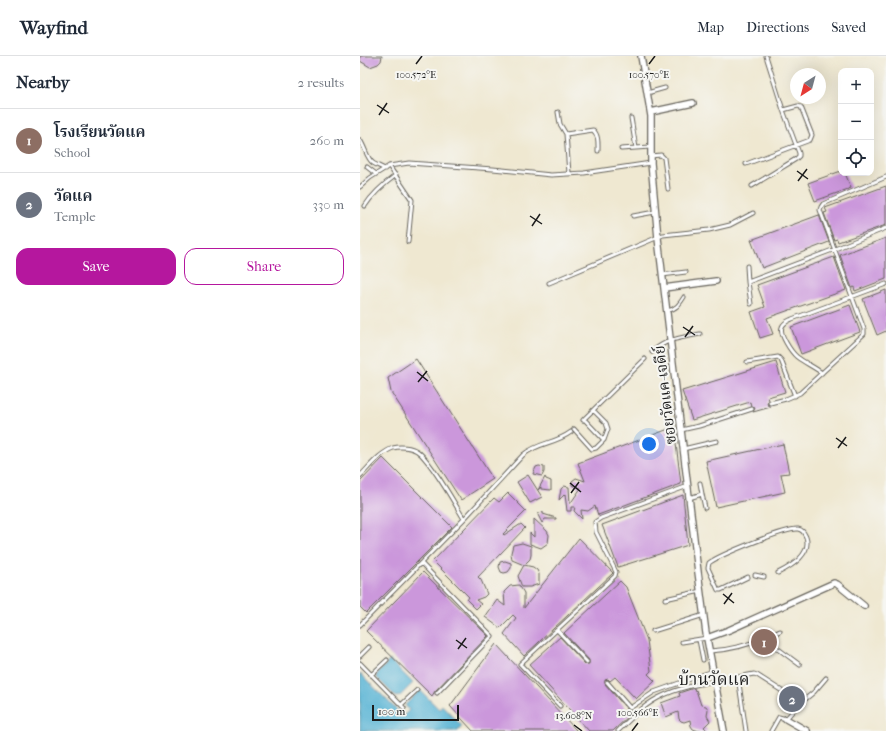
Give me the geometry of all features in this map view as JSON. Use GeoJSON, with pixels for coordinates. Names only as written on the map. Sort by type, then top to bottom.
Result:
{"type":"FeatureCollection","features":[{"type":"Feature","properties":{"kind":"street","name":"ซอยวัดแค-เจดีย์"},"geometry":{"type":"LineString","coordinates":[[642,56],[651,112],[652,124],[650,156],[655,212],[683,449],[707,638],[724,731]]}},
{"type":"Feature","properties":{"kind":"street"},"geometry":{"type":"LineString","coordinates":[[651,112],[693,103]]}},
{"type":"Feature","properties":{"kind":"street"},"geometry":{"type":"LineString","coordinates":[[664,288],[716,281]]}},
{"type":"Feature","properties":{"kind":"street"},"geometry":{"type":"LineString","coordinates":[[707,638],[729,630],[834,583],[864,606]]}},
{"type":"Feature","properties":{"kind":"street"},"geometry":{"type":"LineString","coordinates":[[786,720],[807,731]]}},
{"type":"Feature","properties":{"kind":"lane"},"geometry":{"type":"LineString","coordinates":[[752,186],[796,159],[799,153],[783,110],[766,56]]}},
{"type":"Feature","properties":{"kind":"lane"},"geometry":{"type":"LineString","coordinates":[[647,93],[665,88]]}},
{"type":"Feature","properties":{"kind":"lane"},"geometry":{"type":"LineString","coordinates":[[746,164],[810,140],[812,135],[801,107],[798,106],[783,110]]}},
{"type":"Feature","properties":{"kind":"lane"},"geometry":{"type":"LineString","coordinates":[[558,112],[560,124],[566,134],[570,173]]}},
{"type":"Feature","properties":{"kind":"lane"},"geometry":{"type":"LineString","coordinates":[[632,118],[636,148]]}},
{"type":"Feature","properties":{"kind":"lane"},"geometry":{"type":"LineString","coordinates":[[566,134],[593,130],[596,132],[598,137],[598,151]]}},
{"type":"Feature","properties":{"kind":"lane"},"geometry":{"type":"LineString","coordinates":[[360,140],[365,147],[368,159],[385,169]]}},
{"type":"Feature","properties":{"kind":"lane"},"geometry":{"type":"LineString","coordinates":[[621,149],[650,147]]}},
{"type":"Feature","properties":{"kind":"lane"},"geometry":{"type":"LineString","coordinates":[[650,156],[661,155],[664,158],[668,189]]}},
{"type":"Feature","properties":{"kind":"lane"},"geometry":{"type":"LineString","coordinates":[[360,187],[389,166],[398,164],[414,163],[537,174],[584,173],[651,163]]}},
{"type":"Feature","properties":{"kind":"lane"},"geometry":{"type":"LineString","coordinates":[[389,166],[412,200],[408,242]]}},
{"type":"Feature","properties":{"kind":"lane"},"geometry":{"type":"LineString","coordinates":[[367,167],[376,174]]}},
{"type":"Feature","properties":{"kind":"lane"},"geometry":{"type":"LineString","coordinates":[[365,206],[379,188],[396,175]]}},
{"type":"Feature","properties":{"kind":"lane"},"geometry":{"type":"LineString","coordinates":[[770,403],[795,396],[806,389],[822,372],[864,334],[864,329],[853,297],[820,210],[823,204],[886,177]]}},
{"type":"Feature","properties":{"kind":"lane"},"geometry":{"type":"LineString","coordinates":[[634,216],[655,212]]}},
{"type":"Feature","properties":{"kind":"lane"},"geometry":{"type":"LineString","coordinates":[[549,283],[658,238],[671,234],[709,230],[730,225],[753,213]]}},
{"type":"Feature","properties":{"kind":"lane"},"geometry":{"type":"LineString","coordinates":[[748,282],[835,250],[886,228]]}},
{"type":"Feature","properties":{"kind":"lane"},"geometry":{"type":"LineString","coordinates":[[747,266],[751,304]]}},
{"type":"Feature","properties":{"kind":"lane"},"geometry":{"type":"LineString","coordinates":[[662,275],[686,272]]}},
{"type":"Feature","properties":{"kind":"lane"},"geometry":{"type":"LineString","coordinates":[[822,372],[796,356],[783,338],[781,331],[782,326],[785,322],[792,319],[886,284]]}},
{"type":"Feature","properties":{"kind":"lane"},"geometry":{"type":"LineString","coordinates":[[667,311],[677,307],[684,297]]}},
{"type":"Feature","properties":{"kind":"lane"},"geometry":{"type":"LineString","coordinates":[[652,352],[658,346],[671,339],[700,334]]}},
{"type":"Feature","properties":{"kind":"lane"},"geometry":{"type":"LineString","coordinates":[[747,362],[778,357],[781,360],[795,396]]}},
{"type":"Feature","properties":{"kind":"lane"},"geometry":{"type":"LineString","coordinates":[[604,440],[584,420],[644,359]]}},
{"type":"Feature","properties":{"kind":"lane"},"geometry":{"type":"LineString","coordinates":[[681,430],[699,426],[752,408]]}},
{"type":"Feature","properties":{"kind":"lane"},"geometry":{"type":"LineString","coordinates":[[360,625],[421,564],[531,448],[563,438],[573,431],[594,449],[604,440],[608,426],[593,410]]}},
{"type":"Feature","properties":{"kind":"lane"},"geometry":{"type":"LineString","coordinates":[[683,449],[717,441]]}},
{"type":"Feature","properties":{"kind":"lane"},"geometry":{"type":"LineString","coordinates":[[360,476],[381,456],[394,448],[401,447],[416,451],[432,468],[464,519]]}},
{"type":"Feature","properties":{"kind":"lane"},"geometry":{"type":"LineString","coordinates":[[700,483],[705,508]]}},
{"type":"Feature","properties":{"kind":"lane"},"geometry":{"type":"LineString","coordinates":[[560,706],[520,664],[616,576],[616,572],[596,532],[594,526],[595,522],[601,518],[688,486]]}},
{"type":"Feature","properties":{"kind":"lane"},"geometry":{"type":"LineString","coordinates":[[689,498],[702,494]]}},
{"type":"Feature","properties":{"kind":"lane"},"geometry":{"type":"LineString","coordinates":[[748,577],[718,590],[708,565],[710,561],[756,541],[791,529],[800,529],[807,539],[807,545],[804,552],[794,564],[778,573]]}},
{"type":"Feature","properties":{"kind":"lane"},"geometry":{"type":"LineString","coordinates":[[421,564],[492,636],[437,693]]}},
{"type":"Feature","properties":{"kind":"lane"},"geometry":{"type":"LineString","coordinates":[[698,572],[708,568]]}},
{"type":"Feature","properties":{"kind":"lane"},"geometry":{"type":"LineString","coordinates":[[755,575],[764,577]]}},
{"type":"Feature","properties":{"kind":"lane"},"geometry":{"type":"LineString","coordinates":[[665,599],[701,591]]}},
{"type":"Feature","properties":{"kind":"lane"},"geometry":{"type":"LineString","coordinates":[[653,631],[704,614]]}},
{"type":"Feature","properties":{"kind":"lane"},"geometry":{"type":"LineString","coordinates":[[556,630],[587,662]]}},
{"type":"Feature","properties":{"kind":"lane"},"geometry":{"type":"LineString","coordinates":[[710,651],[734,648],[765,638],[780,631]]}},
{"type":"Feature","properties":{"kind":"lane"},"geometry":{"type":"LineString","coordinates":[[682,642],[707,638]]}},
{"type":"Feature","properties":{"kind":"lane"},"geometry":{"type":"LineString","coordinates":[[765,638],[800,665]]}},
{"type":"Feature","properties":{"kind":"lane"},"geometry":{"type":"LineString","coordinates":[[699,640],[703,660]]}},
{"type":"Feature","properties":{"kind":"lane"},"geometry":{"type":"LineString","coordinates":[[360,656],[369,647]]}},
{"type":"Feature","properties":{"kind":"lane"},"geometry":{"type":"LineString","coordinates":[[371,675],[387,660]]}},
{"type":"Feature","properties":{"kind":"lane"},"geometry":{"type":"LineString","coordinates":[[360,663],[403,707],[417,690]]}},
{"type":"Feature","properties":{"kind":"lane"},"geometry":{"type":"LineString","coordinates":[[607,682],[630,708],[654,692],[713,671]]}},
{"type":"Feature","properties":{"kind":"lane"},"geometry":{"type":"LineString","coordinates":[[618,731],[636,714],[656,699],[695,684],[754,674],[758,675],[782,691]]}},
{"type":"Feature","properties":{"kind":"lane"},"geometry":{"type":"LineString","coordinates":[[738,677],[746,731]]}},
{"type":"Feature","properties":{"kind":"lane"},"geometry":{"type":"LineString","coordinates":[[771,731],[778,717],[786,720],[797,706],[814,692],[826,678]]}},
{"type":"Feature","properties":{"kind":"water"},"geometry":{"type":"Polygon","coordinates":[[[390,660],[413,683],[400,696],[396,697],[377,678],[376,675],[390,660]]]}},
{"type":"Feature","properties":{"kind":"water"},"geometry":{"type":"Polygon","coordinates":[[[360,673],[403,716],[409,710],[405,705],[420,690],[439,709],[442,705],[462,726],[458,731],[360,731],[360,673]]]}},
{"type":"Feature","properties":{"kind":"building"},"geometry":{"type":"Polygon","coordinates":[[[360,56],[382,56],[381,61],[378,64],[370,67],[360,61],[360,56]]]}},
{"type":"Feature","properties":{"kind":"building"},"geometry":{"type":"Polygon","coordinates":[[[838,172],[838,176],[846,176],[851,188],[815,201],[808,183],[838,172]]]}},
{"type":"Feature","properties":{"kind":"building"},"geometry":{"type":"Polygon","coordinates":[[[886,186],[886,225],[838,242],[837,239],[834,240],[824,213],[827,212],[825,208],[886,186]]]}},
{"type":"Feature","properties":{"kind":"building"},"geometry":{"type":"Polygon","coordinates":[[[819,215],[829,242],[762,268],[751,240],[819,215]]]}},
{"type":"Feature","properties":{"kind":"building"},"geometry":{"type":"Polygon","coordinates":[[[886,238],[886,279],[855,291],[854,287],[852,288],[840,255],[886,238]]]}},
{"type":"Feature","properties":{"kind":"building"},"geometry":{"type":"Polygon","coordinates":[[[834,257],[846,290],[767,318],[773,334],[760,338],[751,312],[765,307],[757,285],[834,257]]]}},
{"type":"Feature","properties":{"kind":"building"},"geometry":{"type":"Polygon","coordinates":[[[886,290],[886,331],[877,335],[863,299],[886,290]]]}},
{"type":"Feature","properties":{"kind":"building"},"geometry":{"type":"Polygon","coordinates":[[[850,305],[860,332],[801,354],[791,327],[850,305]]]}},
{"type":"Feature","properties":{"kind":"building"},"geometry":{"type":"Polygon","coordinates":[[[416,359],[493,479],[461,500],[391,392],[388,378],[416,359]]]}},
{"type":"Feature","properties":{"kind":"building"},"geometry":{"type":"Polygon","coordinates":[[[776,362],[785,392],[768,397],[769,400],[767,404],[771,407],[753,412],[755,408],[751,406],[750,402],[692,420],[682,391],[776,362]]]}},
{"type":"Feature","properties":{"kind":"building"},"geometry":{"type":"Polygon","coordinates":[[[674,427],[681,484],[598,515],[595,506],[588,511],[581,510],[582,519],[574,511],[575,507],[571,507],[571,511],[567,511],[565,494],[559,500],[561,489],[564,486],[569,487],[570,504],[581,488],[572,485],[572,481],[576,478],[585,481],[578,463],[674,427]]]}},
{"type":"Feature","properties":{"kind":"building"},"geometry":{"type":"Polygon","coordinates":[[[783,444],[789,473],[781,474],[785,492],[716,507],[706,461],[783,444]]]}},
{"type":"Feature","properties":{"kind":"building"},"geometry":{"type":"Polygon","coordinates":[[[383,458],[452,527],[366,613],[360,607],[360,482],[383,458]]]}},
{"type":"Feature","properties":{"kind":"building"},"geometry":{"type":"Polygon","coordinates":[[[536,467],[544,467],[542,476],[533,474],[536,467]]]}},
{"type":"Feature","properties":{"kind":"building"},"geometry":{"type":"Polygon","coordinates":[[[528,475],[542,497],[530,503],[517,482],[528,475]]]}},
{"type":"Feature","properties":{"kind":"building"},"geometry":{"type":"Polygon","coordinates":[[[545,477],[551,481],[551,490],[541,489],[541,487],[538,490],[545,477]]]}},
{"type":"Feature","properties":{"kind":"building"},"geometry":{"type":"Polygon","coordinates":[[[508,493],[526,511],[503,534],[504,535],[521,524],[525,528],[478,577],[481,580],[487,594],[476,600],[481,604],[476,609],[467,600],[469,597],[433,561],[494,498],[499,502],[508,493]]]}},
{"type":"Feature","properties":{"kind":"building"},"geometry":{"type":"Polygon","coordinates":[[[683,495],[688,545],[618,567],[602,525],[683,495]]]}},
{"type":"Feature","properties":{"kind":"building"},"geometry":{"type":"Polygon","coordinates":[[[543,512],[543,514],[556,519],[545,519],[542,523],[538,515],[539,513],[543,512]]]}},
{"type":"Feature","properties":{"kind":"building"},"geometry":{"type":"Polygon","coordinates":[[[534,519],[547,531],[549,535],[548,543],[541,548],[530,544],[530,533],[534,537],[534,519]]]}},
{"type":"Feature","properties":{"kind":"building"},"geometry":{"type":"Polygon","coordinates":[[[579,538],[613,573],[524,656],[504,634],[516,618],[513,615],[500,628],[485,617],[497,600],[505,606],[504,592],[510,586],[519,585],[524,593],[524,608],[579,538]]]}},
{"type":"Feature","properties":{"kind":"building"},"geometry":{"type":"Polygon","coordinates":[[[522,543],[531,546],[530,559],[524,565],[512,560],[511,553],[513,545],[522,543]]]}},
{"type":"Feature","properties":{"kind":"building"},"geometry":{"type":"Polygon","coordinates":[[[505,561],[511,563],[511,568],[508,572],[504,573],[501,572],[499,567],[500,562],[505,561]]]}},
{"type":"Feature","properties":{"kind":"building"},"geometry":{"type":"Polygon","coordinates":[[[524,565],[533,567],[537,570],[539,574],[539,584],[530,587],[522,587],[518,576],[524,565]]]}},
{"type":"Feature","properties":{"kind":"building"},"geometry":{"type":"Polygon","coordinates":[[[423,572],[488,636],[435,691],[432,696],[366,631],[423,572]]]}},
{"type":"Feature","properties":{"kind":"building"},"geometry":{"type":"Polygon","coordinates":[[[620,581],[626,587],[647,640],[651,671],[648,674],[655,681],[636,699],[615,677],[610,681],[608,679],[605,680],[605,684],[631,714],[613,731],[589,731],[529,665],[560,637],[585,664],[589,664],[589,660],[564,633],[620,581]]]}},
{"type":"Feature","properties":{"kind":"building"},"geometry":{"type":"Polygon","coordinates":[[[496,644],[577,731],[473,731],[450,706],[496,644]]]}},
{"type":"Feature","properties":{"kind":"building"},"geometry":{"type":"Polygon","coordinates":[[[694,688],[701,705],[706,706],[708,709],[707,716],[710,721],[704,727],[708,731],[693,729],[690,720],[684,722],[679,719],[678,712],[666,717],[661,703],[680,696],[679,693],[694,688]]]}},
{"type":"Feature","properties":{"kind":"place","name":"โรงเรียนวัดแค"},"geometry":{"type":"Point","coordinates":[764,642]}},
{"type":"Feature","properties":{"kind":"place","name":"วัดแค"},"geometry":{"type":"Point","coordinates":[792,699]}},
{"type":"Feature","properties":{"kind":"district","name":"บ้านวัดแค"},"geometry":{"type":"Point","coordinates":[714,679]}}]}
